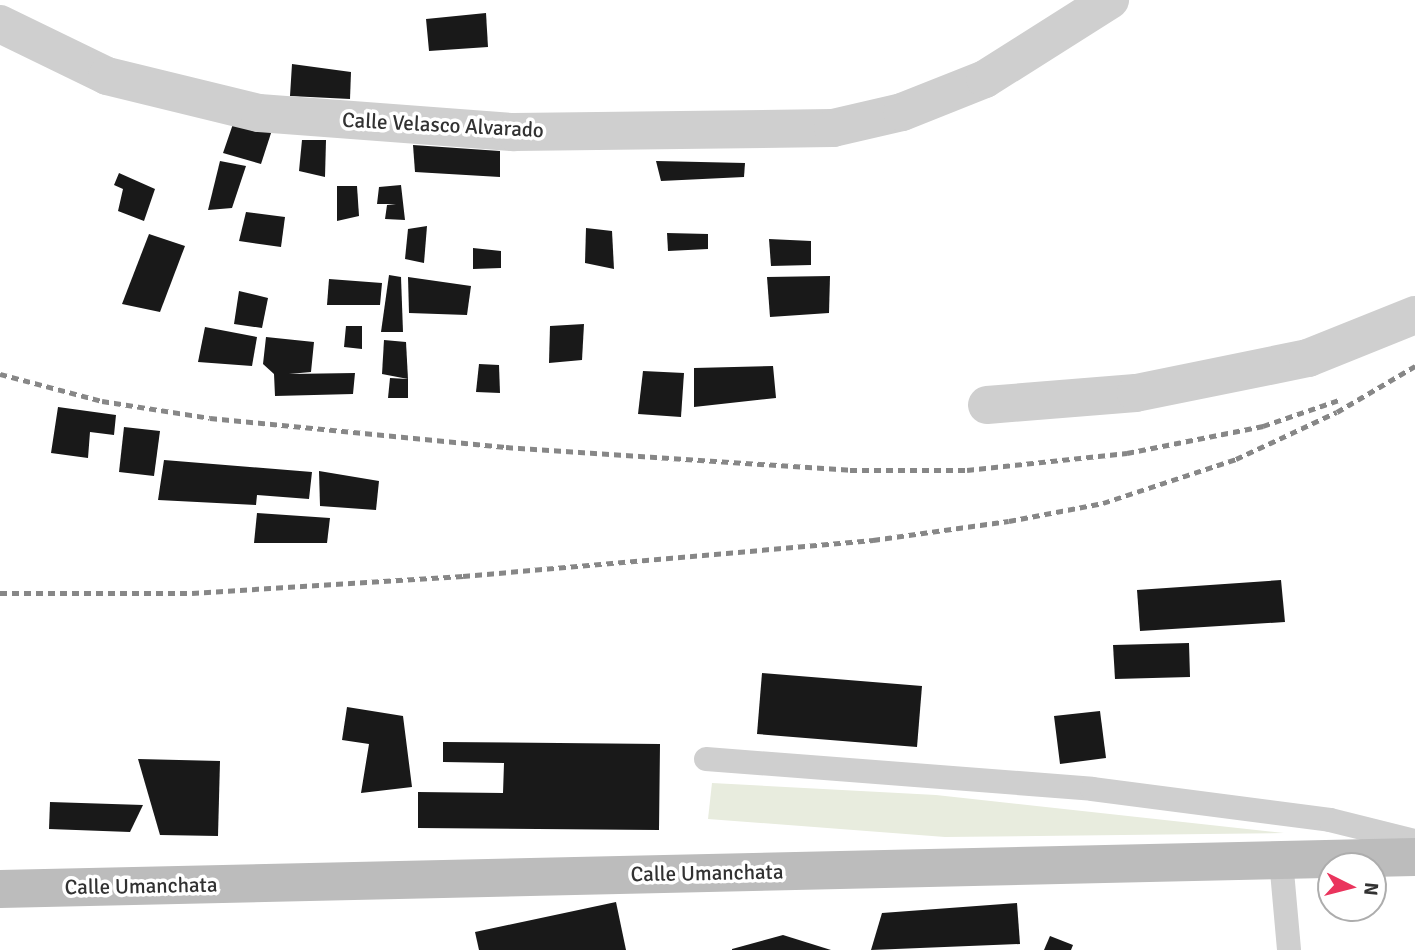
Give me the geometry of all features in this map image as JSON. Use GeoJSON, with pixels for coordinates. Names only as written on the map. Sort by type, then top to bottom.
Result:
{"type":"FeatureCollection","features":[{"type":"Feature","properties":{"kind":"main road","name":"Calle Umanchata"},"geometry":{"type":"LineString","coordinates":[[0,889],[1415,857]]}},
{"type":"Feature","properties":{"kind":"street","name":"Calle Velasco Alvarado"},"geometry":{"type":"LineString","coordinates":[[0,24],[107,76],[260,113],[514,132],[833,128],[902,112],[985,79],[1110,0]]}},
{"type":"Feature","properties":{"kind":"street"},"geometry":{"type":"LineString","coordinates":[[987,405],[999,408],[1136,393],[1294,360],[1364,339],[1415,314]]}},
{"type":"Feature","properties":{"kind":"lane"},"geometry":{"type":"LineString","coordinates":[[706,759],[1092,789],[1330,820],[1415,841]]}},
{"type":"Feature","properties":{"kind":"lane"},"geometry":{"type":"LineString","coordinates":[[1281,860],[1289,950]]}},
{"type":"Feature","properties":{"kind":"shaded area"},"geometry":{"type":"Polygon","coordinates":[[[712,783],[936,795],[1284,833],[945,837],[708,819],[712,783]]]}},
{"type":"Feature","properties":{"kind":"building"},"geometry":{"type":"Polygon","coordinates":[[[486,13],[488,47],[429,51],[426,19],[486,13]]]}},
{"type":"Feature","properties":{"kind":"building"},"geometry":{"type":"Polygon","coordinates":[[[292,64],[351,72],[350,99],[290,96],[292,64]]]}},
{"type":"Feature","properties":{"kind":"building"},"geometry":{"type":"Polygon","coordinates":[[[233,124],[273,127],[261,164],[223,153],[233,124]]]}},
{"type":"Feature","properties":{"kind":"building"},"geometry":{"type":"Polygon","coordinates":[[[302,140],[326,140],[325,177],[299,171],[302,140]]]}},
{"type":"Feature","properties":{"kind":"building"},"geometry":{"type":"Polygon","coordinates":[[[413,145],[500,151],[500,177],[415,172],[413,145]]]}},
{"type":"Feature","properties":{"kind":"building"},"geometry":{"type":"Polygon","coordinates":[[[220,161],[246,166],[232,208],[208,210],[220,161]]]}},
{"type":"Feature","properties":{"kind":"building"},"geometry":{"type":"Polygon","coordinates":[[[656,161],[745,163],[744,177],[661,181],[656,161]]]}},
{"type":"Feature","properties":{"kind":"building"},"geometry":{"type":"Polygon","coordinates":[[[119,173],[155,189],[144,221],[118,211],[123,189],[114,185],[119,173]]]}},
{"type":"Feature","properties":{"kind":"building"},"geometry":{"type":"Polygon","coordinates":[[[401,185],[405,220],[385,219],[387,205],[396,204],[377,204],[379,187],[401,185]]]}},
{"type":"Feature","properties":{"kind":"building"},"geometry":{"type":"Polygon","coordinates":[[[337,186],[357,186],[359,216],[337,221],[337,186]]]}},
{"type":"Feature","properties":{"kind":"building"},"geometry":{"type":"Polygon","coordinates":[[[246,212],[285,217],[281,247],[239,241],[246,212]]]}},
{"type":"Feature","properties":{"kind":"building"},"geometry":{"type":"Polygon","coordinates":[[[427,226],[424,263],[405,259],[408,229],[427,226]]]}},
{"type":"Feature","properties":{"kind":"building"},"geometry":{"type":"Polygon","coordinates":[[[586,228],[612,231],[614,269],[585,263],[586,228]]]}},
{"type":"Feature","properties":{"kind":"building"},"geometry":{"type":"Polygon","coordinates":[[[667,233],[708,234],[708,249],[668,251],[667,233]]]}},
{"type":"Feature","properties":{"kind":"building"},"geometry":{"type":"Polygon","coordinates":[[[149,234],[185,246],[160,312],[122,304],[149,234]]]}},
{"type":"Feature","properties":{"kind":"building"},"geometry":{"type":"Polygon","coordinates":[[[769,239],[811,241],[811,265],[771,266],[769,239]]]}},
{"type":"Feature","properties":{"kind":"building"},"geometry":{"type":"Polygon","coordinates":[[[473,248],[501,251],[501,268],[473,269],[473,248]]]}},
{"type":"Feature","properties":{"kind":"building"},"geometry":{"type":"Polygon","coordinates":[[[389,275],[401,277],[403,332],[381,332],[389,275]]]}},
{"type":"Feature","properties":{"kind":"building"},"geometry":{"type":"Polygon","coordinates":[[[830,276],[829,313],[770,317],[767,277],[830,276]]]}},
{"type":"Feature","properties":{"kind":"building"},"geometry":{"type":"Polygon","coordinates":[[[408,277],[471,286],[467,315],[409,313],[408,277]]]}},
{"type":"Feature","properties":{"kind":"building"},"geometry":{"type":"Polygon","coordinates":[[[329,279],[382,283],[380,305],[327,305],[329,279]]]}},
{"type":"Feature","properties":{"kind":"building"},"geometry":{"type":"Polygon","coordinates":[[[239,291],[268,298],[262,328],[234,324],[239,291]]]}},
{"type":"Feature","properties":{"kind":"building"},"geometry":{"type":"Polygon","coordinates":[[[584,324],[582,360],[549,363],[550,326],[584,324]]]}},
{"type":"Feature","properties":{"kind":"building"},"geometry":{"type":"Polygon","coordinates":[[[346,326],[362,326],[362,349],[344,347],[346,326]]]}},
{"type":"Feature","properties":{"kind":"building"},"geometry":{"type":"Polygon","coordinates":[[[205,327],[257,337],[252,366],[198,362],[205,327]]]}},
{"type":"Feature","properties":{"kind":"building"},"geometry":{"type":"Polygon","coordinates":[[[266,337],[314,342],[311,372],[289,374],[355,373],[353,394],[275,396],[274,374],[263,364],[266,337]]]}},
{"type":"Feature","properties":{"kind":"building"},"geometry":{"type":"Polygon","coordinates":[[[384,340],[406,342],[408,379],[382,374],[384,340]]]}},
{"type":"Feature","properties":{"kind":"building"},"geometry":{"type":"Polygon","coordinates":[[[479,364],[499,365],[500,393],[476,392],[479,364]]]}},
{"type":"Feature","properties":{"kind":"building"},"geometry":{"type":"Polygon","coordinates":[[[773,366],[776,398],[694,407],[694,368],[773,366]]]}},
{"type":"Feature","properties":{"kind":"building"},"geometry":{"type":"Polygon","coordinates":[[[643,371],[684,373],[681,417],[638,414],[643,371]]]}},
{"type":"Feature","properties":{"kind":"building"},"geometry":{"type":"Polygon","coordinates":[[[390,378],[408,379],[408,398],[388,398],[390,378]]]}},
{"type":"Feature","properties":{"kind":"building"},"geometry":{"type":"Polygon","coordinates":[[[58,407],[116,415],[114,435],[90,432],[88,458],[51,453],[58,407]]]}},
{"type":"Feature","properties":{"kind":"building"},"geometry":{"type":"Polygon","coordinates":[[[124,427],[160,431],[154,476],[119,472],[124,427]]]}},
{"type":"Feature","properties":{"kind":"building"},"geometry":{"type":"Polygon","coordinates":[[[164,460],[312,472],[309,499],[257,495],[256,505],[158,500],[164,460]]]}},
{"type":"Feature","properties":{"kind":"building"},"geometry":{"type":"Polygon","coordinates":[[[319,471],[379,481],[376,510],[320,506],[319,471]]]}},
{"type":"Feature","properties":{"kind":"building"},"geometry":{"type":"Polygon","coordinates":[[[257,513],[330,518],[327,543],[254,543],[257,513]]]}},
{"type":"Feature","properties":{"kind":"building"},"geometry":{"type":"Polygon","coordinates":[[[1281,580],[1285,622],[1140,631],[1137,590],[1281,580]]]}},
{"type":"Feature","properties":{"kind":"building"},"geometry":{"type":"Polygon","coordinates":[[[1189,643],[1190,677],[1115,679],[1113,645],[1189,643]]]}},
{"type":"Feature","properties":{"kind":"building"},"geometry":{"type":"Polygon","coordinates":[[[762,673],[922,686],[917,747],[757,734],[762,673]]]}},
{"type":"Feature","properties":{"kind":"building"},"geometry":{"type":"Polygon","coordinates":[[[347,707],[403,716],[412,787],[361,793],[369,744],[342,740],[347,707]]]}},
{"type":"Feature","properties":{"kind":"building"},"geometry":{"type":"Polygon","coordinates":[[[1100,711],[1106,758],[1060,764],[1054,716],[1100,711]]]}},
{"type":"Feature","properties":{"kind":"building"},"geometry":{"type":"Polygon","coordinates":[[[443,742],[660,744],[659,830],[418,828],[418,792],[503,793],[504,763],[443,762],[443,742]]]}},
{"type":"Feature","properties":{"kind":"building"},"geometry":{"type":"Polygon","coordinates":[[[138,759],[220,761],[218,836],[160,835],[138,759]]]}},
{"type":"Feature","properties":{"kind":"building"},"geometry":{"type":"Polygon","coordinates":[[[50,802],[143,805],[130,832],[49,829],[50,802]]]}},
{"type":"Feature","properties":{"kind":"building"},"geometry":{"type":"Polygon","coordinates":[[[616,902],[626,950],[479,950],[475,932],[616,902]]]}},
{"type":"Feature","properties":{"kind":"building"},"geometry":{"type":"Polygon","coordinates":[[[1017,903],[1020,944],[871,950],[882,913],[1017,903]]]}},
{"type":"Feature","properties":{"kind":"building"},"geometry":{"type":"Polygon","coordinates":[[[783,935],[831,950],[732,950],[732,949],[783,935]]]}},
{"type":"Feature","properties":{"kind":"building"},"geometry":{"type":"Polygon","coordinates":[[[1050,936],[1073,945],[1071,950],[1044,950],[1050,936]]]}},
{"type":"Feature","properties":{"kind":"railway"},"geometry":{"type":"LineString","coordinates":[[0,593],[192,593],[463,576],[873,540],[1009,521],[1103,503],[1236,459],[1337,412],[1415,366]]}},
{"type":"Feature","properties":{"kind":"railway"},"geometry":{"type":"LineString","coordinates":[[0,374],[102,401],[210,418],[506,447],[850,470],[967,470],[1127,453],[1263,426],[1342,399]]}}]}
